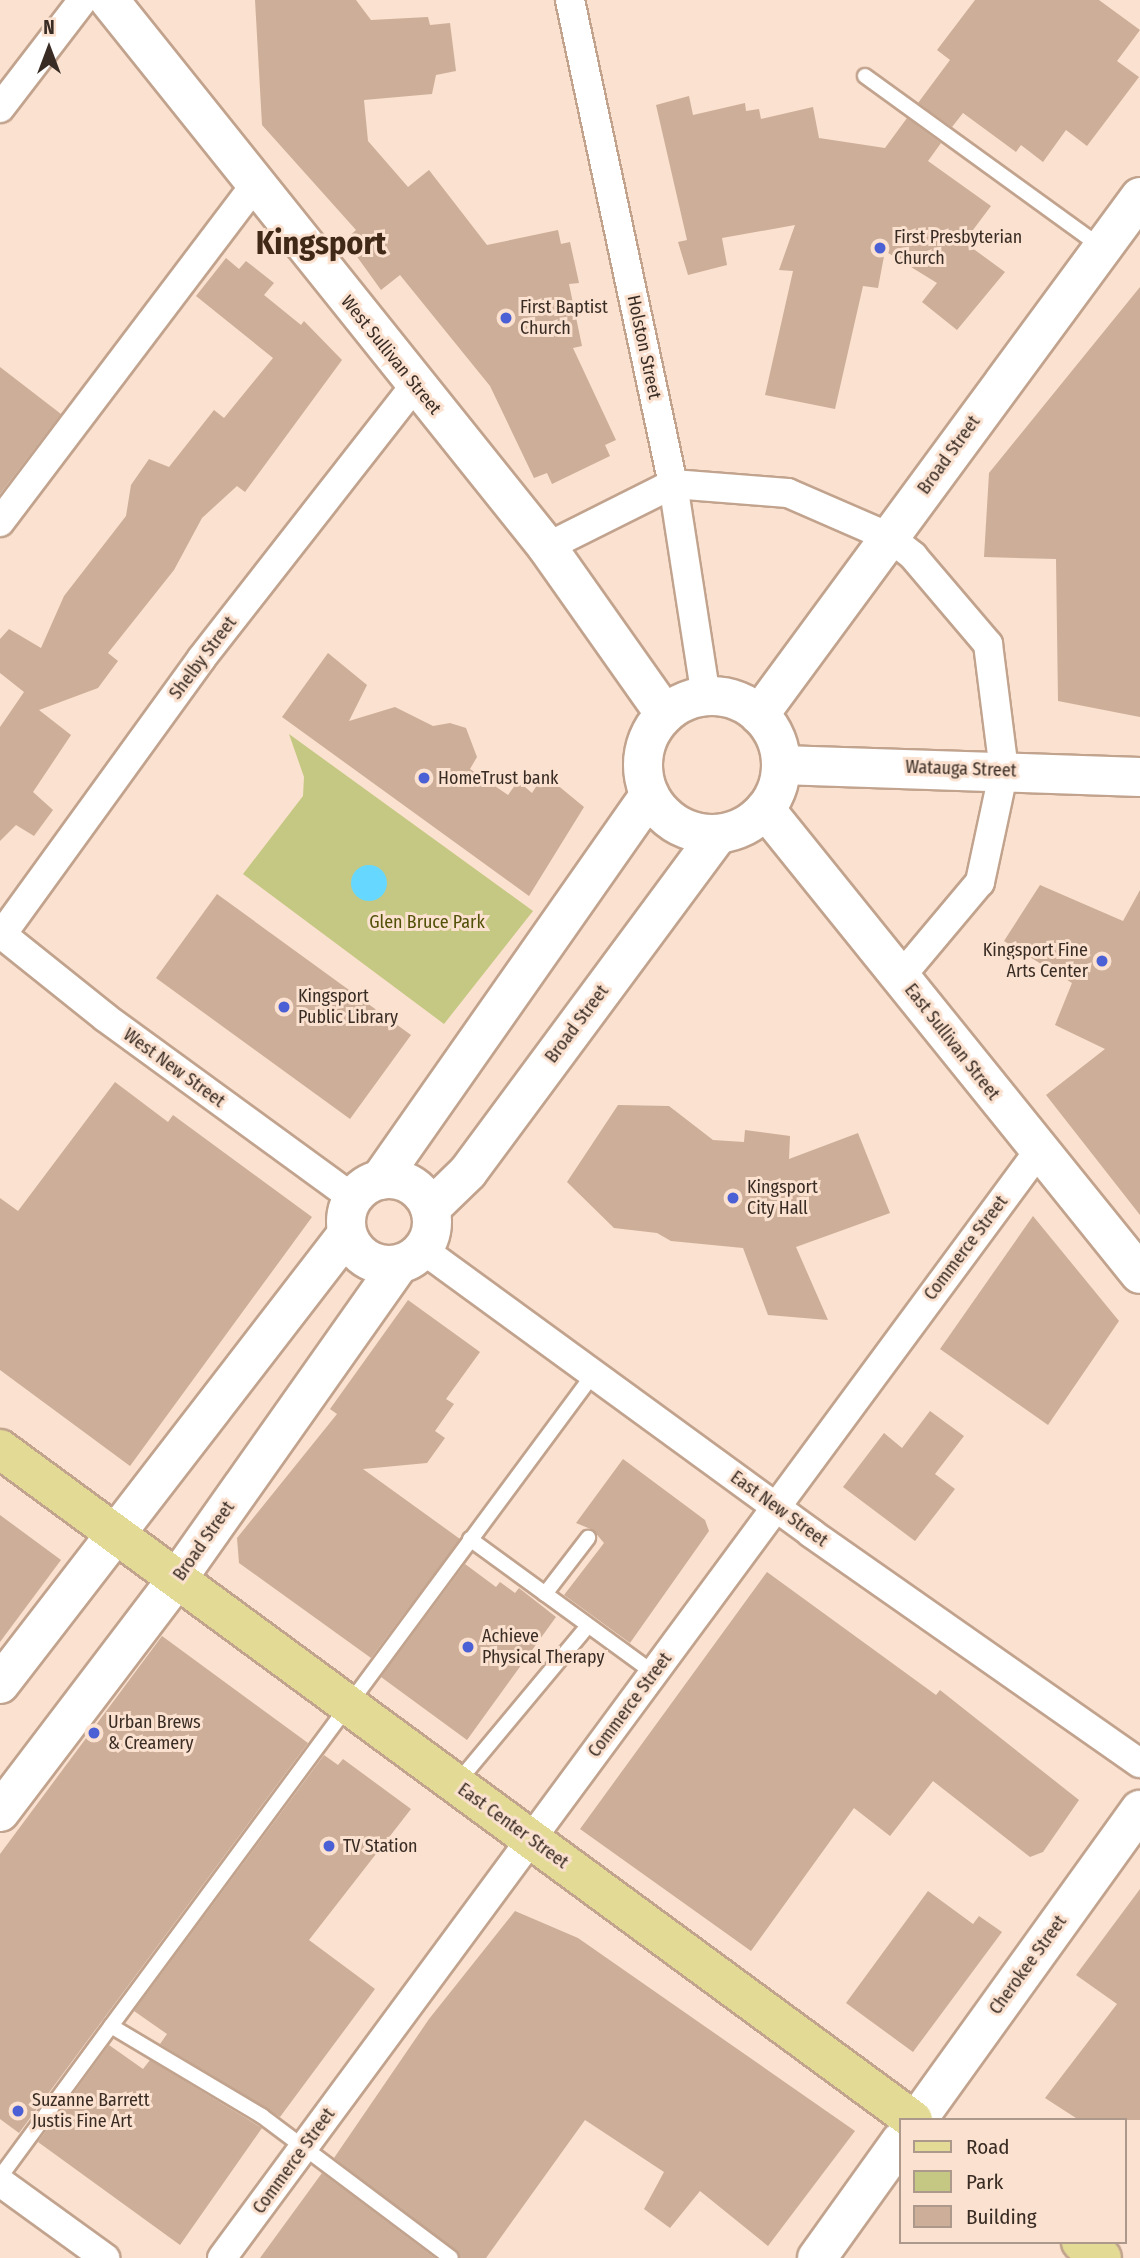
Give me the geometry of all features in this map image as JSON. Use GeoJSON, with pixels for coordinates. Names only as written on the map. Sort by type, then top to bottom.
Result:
{"type":"FeatureCollection","features":[{"type":"Feature","properties":{"kind":"main road","name":"East Center Street"},"geometry":{"type":"LineString","coordinates":[[0,1449],[912,2118]]}},
{"type":"Feature","properties":{"kind":"main road"},"geometry":{"type":"LineString","coordinates":[[1084,2244],[1102,2258]]}},
{"type":"Feature","properties":{"kind":"street"},"geometry":{"type":"LineString","coordinates":[[0,108],[83,0]]}},
{"type":"Feature","properties":{"kind":"street","name":"West Sullivan Street"},"geometry":{"type":"LineString","coordinates":[[109,0],[254,185],[547,547],[665,714]]}},
{"type":"Feature","properties":{"kind":"street","name":"Holston Street"},"geometry":{"type":"LineString","coordinates":[[570,0],[673,484],[706,696]]}},
{"type":"Feature","properties":{"kind":"street"},"geometry":{"type":"LineString","coordinates":[[0,522],[254,185]]}},
{"type":"Feature","properties":{"kind":"street","name":"Broad Street"},"geometry":{"type":"LineString","coordinates":[[759,715],[1140,197]]}},
{"type":"Feature","properties":{"kind":"street","name":"Shelby Street"},"geometry":{"type":"LineString","coordinates":[[1,934],[201,659],[415,385]]}},
{"type":"Feature","properties":{"kind":"street"},"geometry":{"type":"LineString","coordinates":[[547,547],[673,484],[788,493],[889,537],[913,555],[988,644],[1004,770],[980,882],[901,976]]}},
{"type":"Feature","properties":{"kind":"street"},"geometry":{"type":"LineString","coordinates":[[706,696],[743,704],[759,715],[771,729],[781,765],[765,809],[752,821],[718,834],[678,825],[650,795],[644,752],[665,714],[706,696]]}},
{"type":"Feature","properties":{"kind":"street","name":"Watauga Street"},"geometry":{"type":"LineString","coordinates":[[781,765],[1004,770],[1140,777]]}},
{"type":"Feature","properties":{"kind":"street"},"geometry":{"type":"LineString","coordinates":[[0,1684],[360,1204],[650,795]]}},
{"type":"Feature","properties":{"kind":"street","name":"East Sullivan Street"},"geometry":{"type":"LineString","coordinates":[[765,809],[901,976],[1038,1152],[1140,1274]]}},
{"type":"Feature","properties":{"kind":"street","name":"Broad Street"},"geometry":{"type":"LineString","coordinates":[[0,1812],[177,1579],[411,1256],[432,1223],[430,1209],[468,1172],[718,834]]}},
{"type":"Feature","properties":{"kind":"street","name":"West New Street"},"geometry":{"type":"LineString","coordinates":[[1,934],[106,1018],[360,1204]]}},
{"type":"Feature","properties":{"kind":"street","name":"Commerce Street"},"geometry":{"type":"LineString","coordinates":[[222,2258],[1038,1152]]}},
{"type":"Feature","properties":{"kind":"street"},"geometry":{"type":"LineString","coordinates":[[360,1204],[413,1187],[430,1209]]}},
{"type":"Feature","properties":{"kind":"street"},"geometry":{"type":"LineString","coordinates":[[360,1204],[372,1262],[411,1256]]}},
{"type":"Feature","properties":{"kind":"street","name":"East New Street"},"geometry":{"type":"LineString","coordinates":[[411,1256],[595,1372],[776,1507],[1140,1763]]}},
{"type":"Feature","properties":{"kind":"street","name":"Cherokee Street"},"geometry":{"type":"LineString","coordinates":[[916,2118],[1140,1811]]}},
{"type":"Feature","properties":{"kind":"street"},"geometry":{"type":"LineString","coordinates":[[817,2258],[898,2145]]}},
{"type":"Feature","properties":{"kind":"street"},"geometry":{"type":"LineString","coordinates":[[0,2182],[105,2258]]}},
{"type":"Feature","properties":{"kind":"lane"},"geometry":{"type":"LineString","coordinates":[[865,76],[1102,248]]}},
{"type":"Feature","properties":{"kind":"lane"},"geometry":{"type":"LineString","coordinates":[[0,2177],[346,1703],[595,1372]]}},
{"type":"Feature","properties":{"kind":"lane"},"geometry":{"type":"LineString","coordinates":[[545,1594],[588,1538]]}},
{"type":"Feature","properties":{"kind":"lane"},"geometry":{"type":"LineString","coordinates":[[470,1539],[654,1673]]}},
{"type":"Feature","properties":{"kind":"lane"},"geometry":{"type":"LineString","coordinates":[[457,1784],[588,1626]]}},
{"type":"Feature","properties":{"kind":"lane"},"geometry":{"type":"LineString","coordinates":[[111,2026],[262,2116],[451,2258]]}},
{"type":"Feature","properties":{"kind":"green space","name":"Glen Bruce Park"},"geometry":{"type":"Polygon","coordinates":[[[289,734],[533,911],[444,1024],[243,874],[303,796],[304,777],[289,734]]]}},
{"type":"Feature","properties":{"kind":"water"},"geometry":{"type":"Polygon","coordinates":[[[369,865],[382,870],[387,883],[382,896],[369,901],[356,896],[351,883],[356,870],[369,865]]]}},
{"type":"Feature","properties":{"kind":"building"},"geometry":{"type":"Polygon","coordinates":[[[255,0],[356,0],[371,20],[428,17],[430,25],[450,23],[456,71],[436,75],[432,94],[364,100],[368,141],[408,187],[429,170],[487,245],[558,230],[561,244],[570,242],[579,283],[569,284],[582,346],[573,348],[616,440],[605,445],[610,456],[552,484],[547,473],[534,478],[490,386],[400,275],[381,290],[345,240],[356,230],[262,125],[255,0]]]}},
{"type":"Feature","properties":{"kind":"building"},"geometry":{"type":"Polygon","coordinates":[[[975,0],[1099,0],[1140,30],[1117,61],[1139,77],[1087,146],[1066,130],[1043,162],[1021,145],[1016,152],[963,113],[952,127],[918,103],[950,60],[937,50],[975,0]]]}},
{"type":"Feature","properties":{"kind":"building","name":"First Presbyterian Church"},"geometry":{"type":"Polygon","coordinates":[[[689,96],[693,115],[745,103],[746,111],[759,109],[761,119],[813,107],[819,138],[885,148],[907,118],[941,143],[928,161],[991,206],[964,242],[1005,272],[957,330],[922,302],[937,283],[885,251],[878,288],[863,286],[835,409],[765,395],[793,271],[779,270],[795,225],[722,238],[727,265],[688,275],[678,242],[687,240],[656,105],[689,96]]]}},
{"type":"Feature","properties":{"kind":"building"},"geometry":{"type":"Polygon","coordinates":[[[226,258],[239,269],[246,261],[274,283],[264,295],[301,325],[304,321],[342,360],[245,492],[237,486],[202,518],[174,570],[108,653],[118,661],[98,688],[39,710],[71,735],[33,792],[53,810],[34,836],[16,825],[0,841],[0,727],[24,692],[0,673],[0,639],[9,629],[41,648],[64,596],[126,516],[131,485],[149,459],[169,467],[214,410],[224,418],[273,358],[196,296],[226,258]]]}},
{"type":"Feature","properties":{"kind":"building"},"geometry":{"type":"Polygon","coordinates":[[[1140,287],[1140,717],[1058,701],[1056,559],[984,557],[989,473],[1140,287]]]}},
{"type":"Feature","properties":{"kind":"building"},"geometry":{"type":"Polygon","coordinates":[[[0,367],[61,414],[0,494],[0,367]]]}},
{"type":"Feature","properties":{"kind":"building","name":"HomeTrust bank"},"geometry":{"type":"Polygon","coordinates":[[[328,653],[367,685],[349,721],[395,707],[433,726],[450,723],[466,728],[477,757],[470,769],[508,795],[518,781],[532,793],[544,774],[584,807],[529,896],[282,717],[328,653]]]}},
{"type":"Feature","properties":{"kind":"building"},"geometry":{"type":"Polygon","coordinates":[[[1040,885],[1123,921],[1140,890],[1140,1215],[1046,1095],[1105,1049],[1055,1025],[1072,983],[1004,941],[1040,885]]]}},
{"type":"Feature","properties":{"kind":"building","name":"Kingsport Public Library"},"geometry":{"type":"Polygon","coordinates":[[[217,894],[411,1035],[350,1119],[156,978],[217,894]]]}},
{"type":"Feature","properties":{"kind":"building"},"geometry":{"type":"Polygon","coordinates":[[[115,1082],[168,1122],[173,1115],[312,1217],[130,1466],[0,1370],[0,1198],[18,1211],[115,1082]]]}},
{"type":"Feature","properties":{"kind":"building","name":"Kingsport City Hall"},"geometry":{"type":"Polygon","coordinates":[[[618,1105],[669,1106],[713,1140],[744,1142],[745,1130],[790,1136],[789,1159],[858,1133],[890,1213],[796,1247],[828,1320],[768,1315],[743,1248],[671,1241],[657,1233],[614,1228],[567,1182],[618,1105]]]}},
{"type":"Feature","properties":{"kind":"building"},"geometry":{"type":"Polygon","coordinates":[[[1033,1216],[1119,1321],[1048,1425],[940,1349],[1033,1216]]]}},
{"type":"Feature","properties":{"kind":"building"},"geometry":{"type":"Polygon","coordinates":[[[408,1300],[480,1352],[446,1399],[454,1404],[435,1431],[445,1438],[427,1463],[363,1469],[460,1539],[371,1658],[239,1563],[237,1538],[337,1414],[330,1409],[408,1300]]]}},
{"type":"Feature","properties":{"kind":"building"},"geometry":{"type":"Polygon","coordinates":[[[930,1411],[964,1436],[935,1474],[955,1489],[915,1541],[843,1487],[884,1433],[902,1448],[930,1411]]]}},
{"type":"Feature","properties":{"kind":"building"},"geometry":{"type":"Polygon","coordinates":[[[623,1459],[705,1520],[709,1531],[630,1643],[564,1595],[604,1543],[593,1530],[576,1523],[623,1459]]]}},
{"type":"Feature","properties":{"kind":"building"},"geometry":{"type":"Polygon","coordinates":[[[0,1515],[61,1560],[0,1642],[0,1515]]]}},
{"type":"Feature","properties":{"kind":"building","name":"Achieve Physical Therapy"},"geometry":{"type":"Polygon","coordinates":[[[465,1564],[496,1587],[500,1582],[515,1593],[519,1588],[556,1617],[467,1740],[381,1677],[465,1564]]]}},
{"type":"Feature","properties":{"kind":"building"},"geometry":{"type":"Polygon","coordinates":[[[767,1572],[936,1695],[940,1690],[1079,1800],[1043,1852],[1030,1857],[933,1781],[890,1836],[854,1808],[751,1951],[580,1829],[767,1572]]]}},
{"type":"Feature","properties":{"kind":"building"},"geometry":{"type":"Polygon","coordinates":[[[162,1636],[308,1743],[19,2133],[0,2119],[0,1854],[162,1636]]]}},
{"type":"Feature","properties":{"kind":"building"},"geometry":{"type":"Polygon","coordinates":[[[324,1755],[338,1765],[343,1759],[411,1809],[309,1940],[375,1989],[280,2117],[160,2044],[167,2034],[134,2011],[324,1755]]]}},
{"type":"Feature","properties":{"kind":"building"},"geometry":{"type":"Polygon","coordinates":[[[1140,1889],[1140,2120],[1076,2118],[1045,2098],[1117,2004],[1076,1975],[1140,1889]]]}},
{"type":"Feature","properties":{"kind":"building"},"geometry":{"type":"Polygon","coordinates":[[[928,1891],[973,1924],[979,1916],[1002,1932],[913,2052],[846,2003],[928,1891]]]}},
{"type":"Feature","properties":{"kind":"building"},"geometry":{"type":"Polygon","coordinates":[[[515,1911],[578,1938],[855,2131],[768,2246],[700,2191],[670,2228],[644,2209],[664,2172],[585,2120],[486,2258],[460,2258],[334,2158],[429,2019],[515,1911]]]}},
{"type":"Feature","properties":{"kind":"building"},"geometry":{"type":"Polygon","coordinates":[[[109,2045],[143,2069],[150,2060],[262,2128],[180,2245],[38,2142],[109,2045]]]}},
{"type":"Feature","properties":{"kind":"building"},"geometry":{"type":"Polygon","coordinates":[[[322,2173],[435,2258],[260,2258],[322,2173]]]}},
{"type":"Feature","properties":{"kind":"place","name":"First Presbyterian Church"},"geometry":{"type":"Point","coordinates":[880,248]}},
{"type":"Feature","properties":{"kind":"place","name":"First Baptist Church"},"geometry":{"type":"Point","coordinates":[506,318]}},
{"type":"Feature","properties":{"kind":"place","name":"HomeTrust bank"},"geometry":{"type":"Point","coordinates":[424,778]}},
{"type":"Feature","properties":{"kind":"place","name":"Kingsport Fine Arts Center"},"geometry":{"type":"Point","coordinates":[1102,961]}},
{"type":"Feature","properties":{"kind":"place","name":"Kingsport Public Library"},"geometry":{"type":"Point","coordinates":[284,1007]}},
{"type":"Feature","properties":{"kind":"place","name":"Kingsport City Hall"},"geometry":{"type":"Point","coordinates":[733,1198]}},
{"type":"Feature","properties":{"kind":"place","name":"Achieve Physical Therapy"},"geometry":{"type":"Point","coordinates":[468,1647]}},
{"type":"Feature","properties":{"kind":"place","name":"Urban Brews & Creamery"},"geometry":{"type":"Point","coordinates":[94,1733]}},
{"type":"Feature","properties":{"kind":"place","name":"TV Station"},"geometry":{"type":"Point","coordinates":[329,1846]}},
{"type":"Feature","properties":{"kind":"place","name":"Suzanne Barrett Justis Fine Art"},"geometry":{"type":"Point","coordinates":[18,2111]}},
{"type":"Feature","properties":{"kind":"district","name":"Kingsport"},"geometry":{"type":"Point","coordinates":[321,243]}}]}
